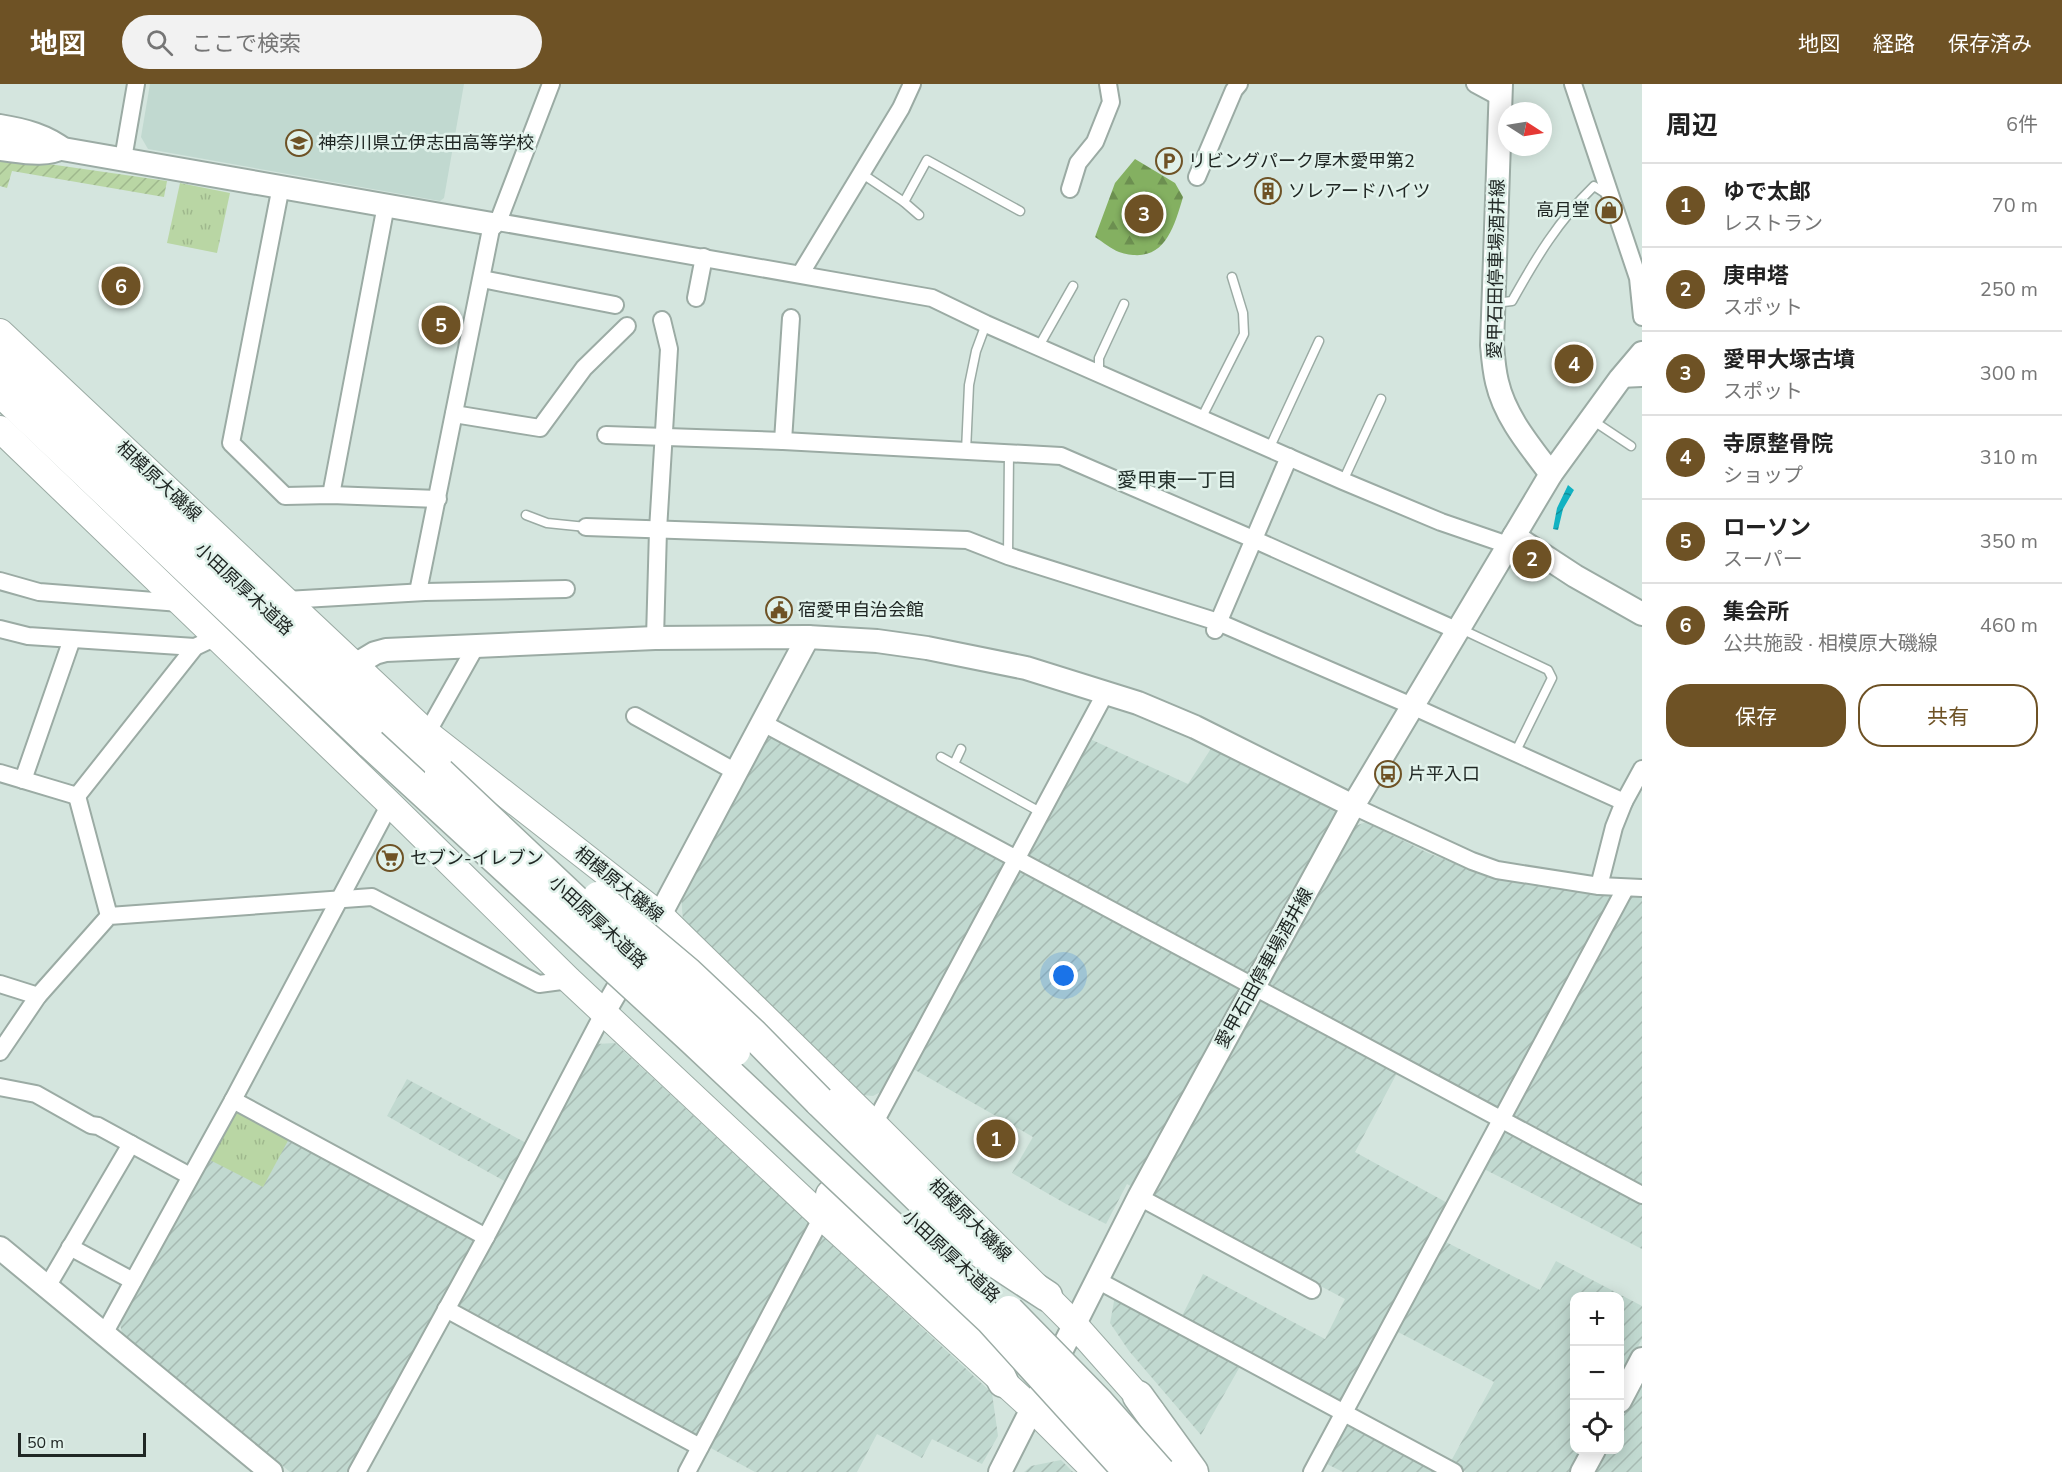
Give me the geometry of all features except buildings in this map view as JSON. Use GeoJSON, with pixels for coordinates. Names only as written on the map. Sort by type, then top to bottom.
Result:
{"type":"FeatureCollection","features":[{"type":"Feature","properties":{"kind":"highway","name":"小田原厚木道路"},"geometry":{"type":"LineString","coordinates":[[0,358],[379,734],[515,878],[709,1055],[990,1319],[1129,1472]]}},
{"type":"Feature","properties":{"kind":"highway","name":"小田原厚木道路"},"geometry":{"type":"LineString","coordinates":[[0,391],[379,734],[440,773],[999,1301],[1098,1402],[1160,1472]]}},
{"type":"Feature","properties":{"kind":"highway"},"geometry":{"type":"LineString","coordinates":[[440,773],[522,832],[687,972],[930,1209],[983,1254],[1047,1296]]}},
{"type":"Feature","properties":{"kind":"highway"},"geometry":{"type":"LineString","coordinates":[[515,878],[547,920],[609,990],[827,1206],[988,1350],[1003,1382]]}},
{"type":"Feature","properties":{"kind":"highway"},"geometry":{"type":"LineString","coordinates":[[1138,1396],[1193,1472]]}},
{"type":"Feature","properties":{"kind":"main road","name":"相模原大磯線"},"geometry":{"type":"LineString","coordinates":[[0,332],[427,733],[661,916],[1047,1296],[1204,1472]]}},
{"type":"Feature","properties":{"kind":"main road"},"geometry":{"type":"LineString","coordinates":[[0,429],[180,603],[205,642],[390,804],[604,1012],[827,1206]]}},
{"type":"Feature","properties":{"kind":"main road"},"geometry":{"type":"LineString","coordinates":[[1003,1382],[1096,1472]]}},
{"type":"Feature","properties":{"kind":"street"},"geometry":{"type":"LineString","coordinates":[[123,159],[136,84]]}},
{"type":"Feature","properties":{"kind":"street"},"geometry":{"type":"LineString","coordinates":[[418,592],[495,223],[551,84]]}},
{"type":"Feature","properties":{"kind":"street"},"geometry":{"type":"LineString","coordinates":[[801,273],[901,108],[912,84]]}},
{"type":"Feature","properties":{"kind":"street"},"geometry":{"type":"LineString","coordinates":[[1070,189],[1078,163],[1095,142],[1111,102],[1107,84]]}},
{"type":"Feature","properties":{"kind":"street"},"geometry":{"type":"LineString","coordinates":[[1197,177],[1199,158],[1239,84]]}},
{"type":"Feature","properties":{"kind":"street"},"geometry":{"type":"LineString","coordinates":[[1475,84],[1501,91]]}},
{"type":"Feature","properties":{"kind":"street"},"geometry":{"type":"LineString","coordinates":[[1573,84],[1611,197],[1640,273],[1642,317]]}},
{"type":"Feature","properties":{"kind":"street","name":"愛甲石田停車場酒井線"},"geometry":{"type":"LineString","coordinates":[[1501,91],[1492,303],[1492,345],[1496,381],[1518,430],[1551,474]]}},
{"type":"Feature","properties":{"kind":"street"},"geometry":{"type":"LineString","coordinates":[[0,123],[38,132],[57,140],[68,149]]}},
{"type":"Feature","properties":{"kind":"street"},"geometry":{"type":"LineString","coordinates":[[0,138],[386,205],[801,273],[932,298],[1343,481],[1441,522],[1511,541],[1642,614]]}},
{"type":"Feature","properties":{"kind":"street"},"geometry":{"type":"LineString","coordinates":[[0,152],[54,156],[68,149]]}},
{"type":"Feature","properties":{"kind":"street"},"geometry":{"type":"LineString","coordinates":[[281,186],[231,443],[285,496],[331,495],[438,499]]}},
{"type":"Feature","properties":{"kind":"street"},"geometry":{"type":"LineString","coordinates":[[331,495],[386,205]]}},
{"type":"Feature","properties":{"kind":"street"},"geometry":{"type":"LineString","coordinates":[[696,298],[704,257]]}},
{"type":"Feature","properties":{"kind":"street"},"geometry":{"type":"LineString","coordinates":[[482,279],[615,305]]}},
{"type":"Feature","properties":{"kind":"street"},"geometry":{"type":"LineString","coordinates":[[783,441],[791,318]]}},
{"type":"Feature","properties":{"kind":"street"},"geometry":{"type":"LineString","coordinates":[[655,638],[658,530],[669,349],[662,320]]}},
{"type":"Feature","properties":{"kind":"street"},"geometry":{"type":"LineString","coordinates":[[454,414],[540,428],[584,368],[627,326]]}},
{"type":"Feature","properties":{"kind":"street","name":"愛甲石田停車場酒井線"},"geometry":{"type":"LineString","coordinates":[[1000,1472],[1139,1197],[1353,806],[1551,474],[1591,419],[1631,379],[1642,353]]}},
{"type":"Feature","properties":{"kind":"street"},"geometry":{"type":"LineString","coordinates":[[606,435],[783,441],[1061,456],[1457,629]]}},
{"type":"Feature","properties":{"kind":"street"},"geometry":{"type":"LineString","coordinates":[[1216,627],[1289,457]]}},
{"type":"Feature","properties":{"kind":"street"},"geometry":{"type":"LineString","coordinates":[[586,527],[967,540],[1216,627],[1412,706],[1624,802]]}},
{"type":"Feature","properties":{"kind":"street"},"geometry":{"type":"LineString","coordinates":[[0,581],[39,592],[180,603]]}},
{"type":"Feature","properties":{"kind":"street"},"geometry":{"type":"LineString","coordinates":[[286,600],[418,592],[566,589]]}},
{"type":"Feature","properties":{"kind":"street"},"geometry":{"type":"LineString","coordinates":[[0,629],[20,635],[72,639],[205,642]]}},
{"type":"Feature","properties":{"kind":"street"},"geometry":{"type":"LineString","coordinates":[[357,1472],[486,1237],[604,1012],[661,916],[808,637]]}},
{"type":"Feature","properties":{"kind":"street"},"geometry":{"type":"LineString","coordinates":[[355,665],[375,653],[386,650],[655,638],[808,637],[877,641],[982,658],[1026,668],[1106,692],[1195,727],[1353,806],[1472,861],[1497,870],[1599,886],[1624,889],[1642,888]]}},
{"type":"Feature","properties":{"kind":"street"},"geometry":{"type":"LineString","coordinates":[[23,780],[72,639]]}},
{"type":"Feature","properties":{"kind":"street"},"geometry":{"type":"LineString","coordinates":[[77,796],[205,642]]}},
{"type":"Feature","properties":{"kind":"street"},"geometry":{"type":"LineString","coordinates":[[427,733],[476,646]]}},
{"type":"Feature","properties":{"kind":"street"},"geometry":{"type":"LineString","coordinates":[[874,1124],[1106,692]]}},
{"type":"Feature","properties":{"kind":"street"},"geometry":{"type":"LineString","coordinates":[[635,716],[669,726],[736,772]]}},
{"type":"Feature","properties":{"kind":"street"},"geometry":{"type":"LineString","coordinates":[[763,723],[1642,1196]]}},
{"type":"Feature","properties":{"kind":"street"},"geometry":{"type":"LineString","coordinates":[[1599,886],[1614,826],[1642,769]]}},
{"type":"Feature","properties":{"kind":"street"},"geometry":{"type":"LineString","coordinates":[[0,773],[77,796]]}},
{"type":"Feature","properties":{"kind":"street"},"geometry":{"type":"LineString","coordinates":[[77,796],[109,916]]}},
{"type":"Feature","properties":{"kind":"street"},"geometry":{"type":"LineString","coordinates":[[104,1334],[233,1100],[390,804]]}},
{"type":"Feature","properties":{"kind":"street"},"geometry":{"type":"LineString","coordinates":[[1312,1472],[1624,889]]}},
{"type":"Feature","properties":{"kind":"street"},"geometry":{"type":"LineString","coordinates":[[0,1052],[38,996],[109,916],[372,897],[539,984],[569,980]]}},
{"type":"Feature","properties":{"kind":"street"},"geometry":{"type":"LineString","coordinates":[[0,984],[38,996]]}},
{"type":"Feature","properties":{"kind":"street"},"geometry":{"type":"LineString","coordinates":[[0,1087],[36,1094],[190,1176]]}},
{"type":"Feature","properties":{"kind":"street"},"geometry":{"type":"LineString","coordinates":[[233,1100],[486,1237]]}},
{"type":"Feature","properties":{"kind":"street"},"geometry":{"type":"LineString","coordinates":[[47,1287],[131,1144]]}},
{"type":"Feature","properties":{"kind":"street"},"geometry":{"type":"LineString","coordinates":[[1139,1197],[1220,1247],[1301,1289]]}},
{"type":"Feature","properties":{"kind":"street"},"geometry":{"type":"LineString","coordinates":[[687,1472],[827,1206]]}},
{"type":"Feature","properties":{"kind":"street"},"geometry":{"type":"LineString","coordinates":[[70,1247],[133,1281]]}},
{"type":"Feature","properties":{"kind":"street"},"geometry":{"type":"LineString","coordinates":[[0,1248],[271,1472]]}},
{"type":"Feature","properties":{"kind":"street"},"geometry":{"type":"LineString","coordinates":[[1097,1280],[1454,1472]]}},
{"type":"Feature","properties":{"kind":"street"},"geometry":{"type":"LineString","coordinates":[[447,1309],[700,1447]]}},
{"type":"Feature","properties":{"kind":"street"},"geometry":{"type":"LineString","coordinates":[[1621,1400],[1642,1359]]}},
{"type":"Feature","properties":{"kind":"street"},"geometry":{"type":"LineString","coordinates":[[1582,1472],[1591,1454]]}},
{"type":"Feature","properties":{"kind":"lane"},"geometry":{"type":"LineString","coordinates":[[904,202],[927,159],[1020,211]]}},
{"type":"Feature","properties":{"kind":"lane"},"geometry":{"type":"LineString","coordinates":[[861,173],[919,215]]}},
{"type":"Feature","properties":{"kind":"lane"},"geometry":{"type":"LineString","coordinates":[[1492,303],[1512,301],[1543,246],[1572,207],[1594,186],[1611,197]]}},
{"type":"Feature","properties":{"kind":"lane"},"geometry":{"type":"LineString","coordinates":[[1201,419],[1244,334],[1244,314],[1232,277]]}},
{"type":"Feature","properties":{"kind":"lane"},"geometry":{"type":"LineString","coordinates":[[1039,346],[1073,286]]}},
{"type":"Feature","properties":{"kind":"lane"},"geometry":{"type":"LineString","coordinates":[[1099,373],[1099,358],[1124,304]]}},
{"type":"Feature","properties":{"kind":"lane"},"geometry":{"type":"LineString","coordinates":[[966,451],[969,386],[976,351],[986,324]]}},
{"type":"Feature","properties":{"kind":"lane"},"geometry":{"type":"LineString","coordinates":[[1269,449],[1319,341]]}},
{"type":"Feature","properties":{"kind":"lane"},"geometry":{"type":"LineString","coordinates":[[1343,481],[1381,399]]}},
{"type":"Feature","properties":{"kind":"lane"},"geometry":{"type":"LineString","coordinates":[[1591,419],[1631,446]]}},
{"type":"Feature","properties":{"kind":"lane"},"geometry":{"type":"LineString","coordinates":[[1008,556],[1009,453]]}},
{"type":"Feature","properties":{"kind":"lane"},"geometry":{"type":"LineString","coordinates":[[526,515],[546,524],[586,527]]}},
{"type":"Feature","properties":{"kind":"lane"},"geometry":{"type":"LineString","coordinates":[[1457,629],[1548,670],[1552,678],[1515,753]]}},
{"type":"Feature","properties":{"kind":"lane"},"geometry":{"type":"LineString","coordinates":[[954,764],[961,749]]}},
{"type":"Feature","properties":{"kind":"lane"},"geometry":{"type":"LineString","coordinates":[[940,757],[1042,813]]}},
{"type":"Feature","properties":{"kind":"shaded area","name":"神奈川県立伊志田高等学校"},"geometry":{"type":"Polygon","coordinates":[[[150,84],[464,84],[444,198],[440,201],[148,149],[141,137],[150,84]]]}},
{"type":"Feature","properties":{"kind":"shaded area"},"geometry":{"type":"Polygon","coordinates":[[[764,732],[1019,866],[1090,739],[1188,784],[1214,744],[1358,825],[1366,822],[1428,853],[1472,870],[1505,879],[1579,892],[1642,895],[1642,1187],[1514,1115],[1405,1058],[1355,1152],[1451,1205],[1343,1408],[1180,1320],[1203,1274],[1325,1339],[1345,1299],[1127,1184],[1106,1224],[1066,1204],[1012,1173],[1033,1137],[901,1062],[886,1089],[873,1096],[862,1095],[683,923],[681,892],[764,732]]]}},
{"type":"Feature","properties":{"kind":"shaded area"},"geometry":{"type":"Polygon","coordinates":[[[615,1043],[992,1393],[998,1436],[982,1464],[932,1439],[922,1458],[877,1434],[857,1472],[755,1472],[445,1304],[353,1472],[290,1472],[122,1333],[119,1319],[239,1108],[488,1242],[596,1044],[615,1043]]]}},
{"type":"Feature","properties":{"kind":"shaded area"},"geometry":{"type":"Polygon","coordinates":[[[407,1079],[528,1144],[508,1183],[387,1116],[407,1079]]]}},
{"type":"Feature","properties":{"kind":"shaded area"},"geometry":{"type":"Polygon","coordinates":[[[1510,1129],[1642,1200],[1642,1249],[1482,1168],[1502,1131],[1510,1129]]]}},
{"type":"Feature","properties":{"kind":"shaded area"},"geometry":{"type":"Polygon","coordinates":[[[1444,1241],[1540,1290],[1556,1261],[1615,1292],[1570,1292],[1570,1454],[1581,1454],[1571,1472],[1466,1472],[1450,1463],[1494,1382],[1396,1331],[1444,1241]]]}},
{"type":"Feature","properties":{"kind":"shaded area"},"geometry":{"type":"Polygon","coordinates":[[[1115,1296],[1242,1363],[1201,1435],[1129,1351],[1110,1323],[1115,1296]]]}},
{"type":"Feature","properties":{"kind":"shaded area"},"geometry":{"type":"Polygon","coordinates":[[[1624,1297],[1642,1306],[1642,1339],[1624,1373],[1624,1297]]]}},
{"type":"Feature","properties":{"kind":"shaded area"},"geometry":{"type":"Polygon","coordinates":[[[1642,1380],[1642,1472],[1593,1472],[1603,1454],[1624,1454],[1624,1414],[1642,1380]]]}},
{"type":"Feature","properties":{"kind":"shaded area"},"geometry":{"type":"Polygon","coordinates":[[[1354,1423],[1446,1472],[1343,1472],[1325,1463],[1345,1425],[1354,1423]]]}},
{"type":"Feature","properties":{"kind":"shaded area"},"geometry":{"type":"Polygon","coordinates":[[[1061,1460],[1073,1472],[1024,1472],[1031,1466],[1061,1460]]]}},
{"type":"Feature","properties":{"kind":"green space"},"geometry":{"type":"Polygon","coordinates":[[[0,157],[167,181],[164,197],[12,171],[7,188],[0,186],[0,157]]]}},
{"type":"Feature","properties":{"kind":"green space"},"geometry":{"type":"Polygon","coordinates":[[[1135,159],[1175,183],[1183,197],[1175,222],[1164,242],[1156,250],[1134,255],[1116,251],[1095,237],[1115,183],[1135,159]]]}},
{"type":"Feature","properties":{"kind":"green space"},"geometry":{"type":"Polygon","coordinates":[[[180,183],[230,193],[217,253],[167,243],[180,183]]]}},
{"type":"Feature","properties":{"kind":"green space"},"geometry":{"type":"Polygon","coordinates":[[[236,1110],[290,1137],[263,1187],[208,1159],[236,1110]]]}},
{"type":"Feature","properties":{"kind":"water"},"geometry":{"type":"Polygon","coordinates":[[[1568,485],[1574,490],[1563,509],[1558,530],[1553,529],[1557,508],[1568,485]]]}},
{"type":"Feature","properties":{"kind":"place","name":"神奈川県立伊志田高等学校"},"geometry":{"type":"Point","coordinates":[299,143]}},
{"type":"Feature","properties":{"kind":"place","name":"リビングパーク厚木愛甲第2"},"geometry":{"type":"Point","coordinates":[1169,161]}},
{"type":"Feature","properties":{"kind":"place","name":"ソレアードハイツ"},"geometry":{"type":"Point","coordinates":[1268,191]}},
{"type":"Feature","properties":{"kind":"place","name":"高月堂"},"geometry":{"type":"Point","coordinates":[1609,210]}},
{"type":"Feature","properties":{"kind":"place","name":"愛甲大塚古墳"},"geometry":{"type":"Point","coordinates":[1144,214]}},
{"type":"Feature","properties":{"kind":"place","name":"集会所"},"geometry":{"type":"Point","coordinates":[121,286]}},
{"type":"Feature","properties":{"kind":"place","name":"ローソン"},"geometry":{"type":"Point","coordinates":[441,325]}},
{"type":"Feature","properties":{"kind":"place","name":"寺原整骨院"},"geometry":{"type":"Point","coordinates":[1574,364]}},
{"type":"Feature","properties":{"kind":"place","name":"庚申塔"},"geometry":{"type":"Point","coordinates":[1532,559]}},
{"type":"Feature","properties":{"kind":"place","name":"宿愛甲自治会館"},"geometry":{"type":"Point","coordinates":[779,610]}},
{"type":"Feature","properties":{"kind":"place","name":"片平入口"},"geometry":{"type":"Point","coordinates":[1388,774]}},
{"type":"Feature","properties":{"kind":"place","name":"セブン-イレブン"},"geometry":{"type":"Point","coordinates":[390,858]}},
{"type":"Feature","properties":{"kind":"place","name":"ゆで太郎"},"geometry":{"type":"Point","coordinates":[996,1139]}},
{"type":"Feature","properties":{"kind":"district","name":"愛甲東一丁目"},"geometry":{"type":"Point","coordinates":[1177,480]}}]}
